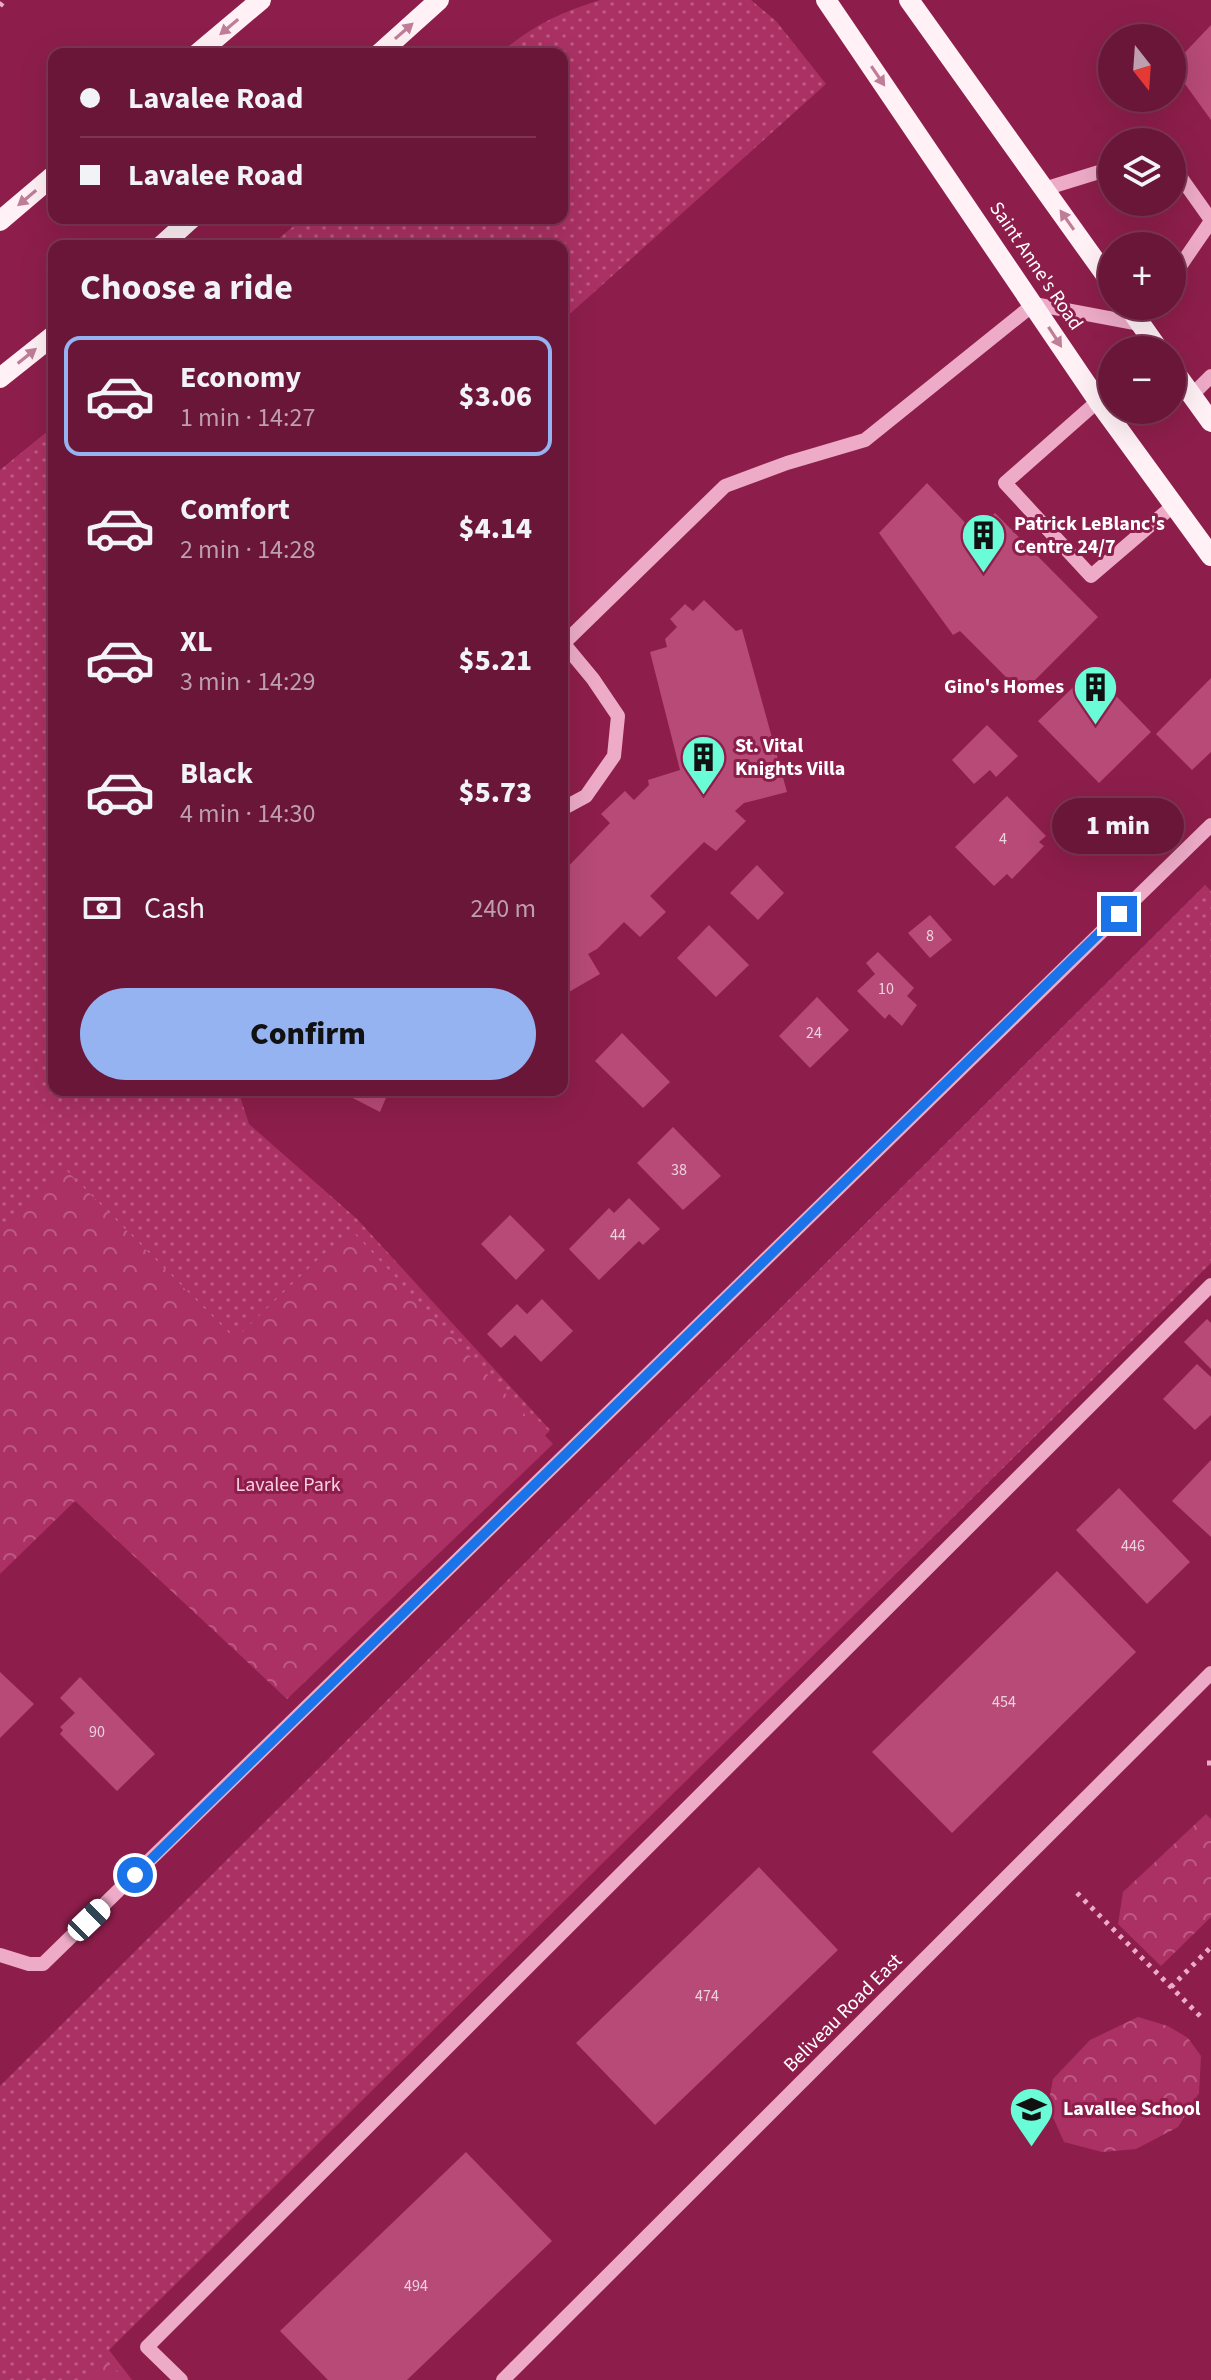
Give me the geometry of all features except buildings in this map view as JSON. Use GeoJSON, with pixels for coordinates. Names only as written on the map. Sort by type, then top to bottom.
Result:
{"type":"FeatureCollection","features":[{"type":"Feature","properties":{"kind":"main road"},"geometry":{"type":"LineString","coordinates":[[204,48],[261,0]]}},
{"type":"Feature","properties":{"kind":"main road"},"geometry":{"type":"LineString","coordinates":[[909,0],[1098,264]]}},
{"type":"Feature","properties":{"kind":"main road"},"geometry":{"type":"LineString","coordinates":[[386,48],[439,3]]}},
{"type":"Feature","properties":{"kind":"main road","name":"Saint Anne's Road"},"geometry":{"type":"LineString","coordinates":[[826,4],[1098,401]]}},
{"type":"Feature","properties":{"kind":"main road"},"geometry":{"type":"LineString","coordinates":[[0,221],[48,180]]}},
{"type":"Feature","properties":{"kind":"main road"},"geometry":{"type":"LineString","coordinates":[[168,240],[185,224]]}},
{"type":"Feature","properties":{"kind":"main road"},"geometry":{"type":"LineString","coordinates":[[1137,320],[1149,336]]}},
{"type":"Feature","properties":{"kind":"main road"},"geometry":{"type":"LineString","coordinates":[[0,378],[48,340]]}},
{"type":"Feature","properties":{"kind":"main road"},"geometry":{"type":"LineString","coordinates":[[1186,387],[1211,422]]}},
{"type":"Feature","properties":{"kind":"main road","name":"Saint Anne's Road"},"geometry":{"type":"LineString","coordinates":[[1115,424],[1211,556]]}},
{"type":"Feature","properties":{"kind":"street"},"geometry":{"type":"LineString","coordinates":[[1044,189],[1098,172]]}},
{"type":"Feature","properties":{"kind":"street"},"geometry":{"type":"LineString","coordinates":[[1186,185],[1211,220],[1186,257]]}},
{"type":"Feature","properties":{"kind":"street"},"geometry":{"type":"LineString","coordinates":[[568,639],[725,486],[787,463],[865,440],[1034,304],[1140,324],[1143,320]]}},
{"type":"Feature","properties":{"kind":"street"},"geometry":{"type":"LineString","coordinates":[[1192,395],[1211,376]]}},
{"type":"Feature","properties":{"kind":"street"},"geometry":{"type":"LineString","coordinates":[[1098,401],[1005,483],[1091,576],[1174,505]]}},
{"type":"Feature","properties":{"kind":"street"},"geometry":{"type":"LineString","coordinates":[[568,650],[618,716],[614,756],[586,796],[568,806]]}},
{"type":"Feature","properties":{"kind":"street"},"geometry":{"type":"LineString","coordinates":[[0,1955],[29,1964],[43,1964],[1211,825]]}},
{"type":"Feature","properties":{"kind":"street"},"geometry":{"type":"LineString","coordinates":[[181,2380],[147,2347],[1211,1285]]}},
{"type":"Feature","properties":{"kind":"street","name":"Beliveau Road East"},"geometry":{"type":"LineString","coordinates":[[503,2380],[1208,1683]]}},
{"type":"Feature","properties":{"kind":"path"},"geometry":{"type":"LineString","coordinates":[[0,6],[5,0]]}},
{"type":"Feature","properties":{"kind":"path"},"geometry":{"type":"LineString","coordinates":[[1077,1893],[1201,2017]]}},
{"type":"Feature","properties":{"kind":"path"},"geometry":{"type":"LineString","coordinates":[[1171,1987],[1211,1947]]}},
{"type":"Feature","properties":{"kind":"green space"},"geometry":{"type":"Polygon","coordinates":[[[600,0],[751,0],[776,21],[826,84],[568,316],[568,240],[277,240],[296,224],[568,224],[568,48],[507,48],[546,21],[600,0]]]}},
{"type":"Feature","properties":{"kind":"green space"},"geometry":{"type":"Polygon","coordinates":[[[48,431],[48,1096],[240,1096],[249,1124],[357,1219],[550,1430],[468,1523],[333,1272],[225,1346],[0,1560],[0,470],[48,431]]]}},
{"type":"Feature","properties":{"kind":"green space"},"geometry":{"type":"Polygon","coordinates":[[[1205,885],[1211,891],[1211,1263],[109,2350],[132,2380],[0,2380],[0,2086],[1205,885]]]}},
{"type":"Feature","properties":{"kind":"green space","name":"Lavalee Park"},"geometry":{"type":"Polygon","coordinates":[[[65,1169],[235,1339],[350,1229],[553,1444],[287,1699],[75,1501],[0,1574],[0,1233],[65,1169]]]}},
{"type":"Feature","properties":{"kind":"green space"},"geometry":{"type":"Polygon","coordinates":[[[1206,1814],[1211,1819],[1211,1917],[1161,1966],[1118,1924],[1123,1892],[1206,1814]]]}},
{"type":"Feature","properties":{"kind":"green space"},"geometry":{"type":"Polygon","coordinates":[[[1138,2017],[1168,2026],[1188,2038],[1201,2056],[1199,2093],[1178,2127],[1136,2149],[1102,2152],[1064,2142],[1048,2106],[1053,2079],[1090,2040],[1138,2017]]]}},
{"type":"Feature","properties":{"kind":"green space"},"geometry":{"type":"Polygon","coordinates":[[[106,2363],[128,2380],[89,2380],[106,2363]]]}},
{"type":"Feature","properties":{"kind":"place","name":"Patrick LeBlanc's Centre 24/7"},"geometry":{"type":"Point","coordinates":[983,575]}},
{"type":"Feature","properties":{"kind":"place","name":"Gino's Homes"},"geometry":{"type":"Point","coordinates":[1095,726]}},
{"type":"Feature","properties":{"kind":"place","name":"St. Vital Knights Villa"},"geometry":{"type":"Point","coordinates":[704,796]}},
{"type":"Feature","properties":{"kind":"place","name":"Lavallee School"},"geometry":{"type":"Point","coordinates":[1032,2148]}},
{"type":"Feature","properties":{"kind":"route"},"geometry":{"type":"LineString","coordinates":[[135,1875],[1119,914]]}}]}
